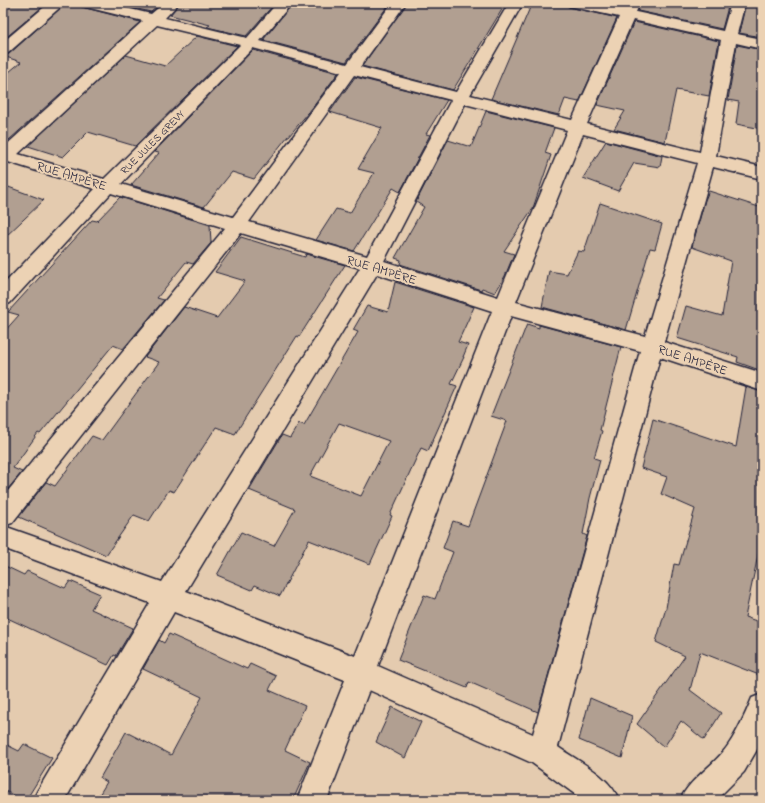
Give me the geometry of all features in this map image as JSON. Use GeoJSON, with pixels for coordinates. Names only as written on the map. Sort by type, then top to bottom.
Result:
{"type":"FeatureCollection","features":[{"type":"Feature","properties":{"kind":"street"},"geometry":{"type":"LineString","coordinates":[[3,50],[58,3]]}},
{"type":"Feature","properties":{"kind":"street"},"geometry":{"type":"LineString","coordinates":[[87,3],[156,19],[460,98],[762,173]]}},
{"type":"Feature","properties":{"kind":"street"},"geometry":{"type":"LineString","coordinates":[[4,156],[172,3]]}},
{"type":"Feature","properties":{"kind":"street","name":"RUE JULES GREVY"},"geometry":{"type":"LineString","coordinates":[[3,298],[108,186],[250,43],[285,3]]}},
{"type":"Feature","properties":{"kind":"street"},"geometry":{"type":"LineString","coordinates":[[3,515],[237,225],[399,3]]}},
{"type":"Feature","properties":{"kind":"street"},"geometry":{"type":"LineString","coordinates":[[48,800],[168,597],[372,265],[460,98],[516,3]]}},
{"type":"Feature","properties":{"kind":"street"},"geometry":{"type":"LineString","coordinates":[[574,3],[631,9],[728,37],[762,44]]}},
{"type":"Feature","properties":{"kind":"street"},"geometry":{"type":"LineString","coordinates":[[542,753],[652,346],[707,159],[728,37],[738,3]]}},
{"type":"Feature","properties":{"kind":"street"},"geometry":{"type":"LineString","coordinates":[[312,800],[363,673],[504,307],[577,127],[631,9]]}},
{"type":"Feature","properties":{"kind":"street","name":"RUE AMPÈRE"},"geometry":{"type":"LineString","coordinates":[[4,156],[372,265],[504,307],[652,346],[762,382]]}},
{"type":"Feature","properties":{"kind":"street"},"geometry":{"type":"LineString","coordinates":[[3,537],[168,597],[363,673],[542,753],[592,788],[604,800]]}},
{"type":"Feature","properties":{"kind":"street"},"geometry":{"type":"LineString","coordinates":[[694,800],[734,762],[755,726],[762,708]]}},
{"type":"Feature","properties":{"kind":"building"},"geometry":{"type":"Polygon","coordinates":[[[3,3],[47,3],[3,40],[3,3]]]}},
{"type":"Feature","properties":{"kind":"building"},"geometry":{"type":"Polygon","coordinates":[[[66,3],[79,3],[82,7],[140,22],[9,140],[3,138],[3,77],[21,62],[3,56],[9,54],[66,3]]]}},
{"type":"Feature","properties":{"kind":"building"},"geometry":{"type":"Polygon","coordinates":[[[111,3],[162,3],[151,12],[111,3]]]}},
{"type":"Feature","properties":{"kind":"building"},"geometry":{"type":"Polygon","coordinates":[[[180,3],[275,3],[246,36],[207,27],[210,25],[170,15],[180,3]]]}},
{"type":"Feature","properties":{"kind":"building"},"geometry":{"type":"Polygon","coordinates":[[[293,3],[390,3],[346,62],[263,40],[293,3]]]}},
{"type":"Feature","properties":{"kind":"building"},"geometry":{"type":"Polygon","coordinates":[[[407,3],[506,3],[453,90],[362,66],[407,3]]]}},
{"type":"Feature","properties":{"kind":"building"},"geometry":{"type":"Polygon","coordinates":[[[532,3],[566,3],[569,7],[617,18],[579,102],[565,99],[559,115],[491,99],[532,3]]]}},
{"type":"Feature","properties":{"kind":"building"},"geometry":{"type":"Polygon","coordinates":[[[641,3],[729,3],[722,29],[638,11],[641,3]]]}},
{"type":"Feature","properties":{"kind":"building"},"geometry":{"type":"Polygon","coordinates":[[[746,3],[762,3],[762,37],[739,33],[746,3]]]}},
{"type":"Feature","properties":{"kind":"building"},"geometry":{"type":"Polygon","coordinates":[[[634,22],[719,41],[709,96],[676,90],[665,142],[614,129],[625,111],[597,105],[634,22]]]}},
{"type":"Feature","properties":{"kind":"building"},"geometry":{"type":"Polygon","coordinates":[[[197,36],[237,46],[135,146],[88,132],[63,157],[28,146],[126,55],[165,66],[197,36]]]}},
{"type":"Feature","properties":{"kind":"building"},"geometry":{"type":"Polygon","coordinates":[[[737,45],[762,50],[762,129],[736,124],[739,102],[728,100],[737,45]]]}},
{"type":"Feature","properties":{"kind":"building"},"geometry":{"type":"Polygon","coordinates":[[[253,50],[338,73],[313,107],[254,179],[232,172],[204,207],[131,185],[159,153],[154,152],[253,50]]]}},
{"type":"Feature","properties":{"kind":"building"},"geometry":{"type":"Polygon","coordinates":[[[355,77],[447,100],[426,134],[430,135],[400,192],[393,188],[354,251],[316,240],[336,209],[350,213],[374,173],[358,169],[382,128],[330,112],[355,77]]]}},
{"type":"Feature","properties":{"kind":"building"},"geometry":{"type":"Polygon","coordinates":[[[486,111],[554,128],[545,153],[551,155],[533,208],[504,251],[514,254],[505,276],[495,293],[482,288],[481,290],[400,264],[401,260],[395,258],[424,207],[416,202],[448,140],[471,147],[486,111]]]}},
{"type":"Feature","properties":{"kind":"building"},"geometry":{"type":"Polygon","coordinates":[[[606,141],[662,156],[660,167],[634,163],[618,191],[583,178],[606,141]]]}},
{"type":"Feature","properties":{"kind":"building"},"geometry":{"type":"Polygon","coordinates":[[[3,185],[44,200],[3,239],[3,185]]]}},
{"type":"Feature","properties":{"kind":"building"},"geometry":{"type":"Polygon","coordinates":[[[709,191],[762,208],[762,371],[737,362],[738,357],[677,338],[686,306],[722,316],[731,261],[692,247],[705,200],[709,191]]]}},
{"type":"Feature","properties":{"kind":"building"},"geometry":{"type":"Polygon","coordinates":[[[120,197],[210,225],[211,243],[193,264],[186,262],[157,298],[164,300],[123,349],[113,345],[40,434],[38,433],[13,468],[22,472],[3,495],[3,333],[19,315],[8,312],[92,220],[97,221],[120,197]]]}},
{"type":"Feature","properties":{"kind":"building"},"geometry":{"type":"Polygon","coordinates":[[[600,203],[662,224],[655,249],[650,248],[626,330],[542,307],[549,271],[567,274],[578,251],[584,252],[600,203]]]}},
{"type":"Feature","properties":{"kind":"building"},"geometry":{"type":"Polygon","coordinates":[[[241,237],[305,257],[306,254],[345,265],[299,337],[297,336],[235,434],[216,427],[174,492],[169,490],[149,521],[134,515],[106,555],[19,517],[46,482],[55,486],[92,436],[102,440],[159,362],[145,357],[184,307],[217,318],[245,281],[215,272],[241,237]]]}},
{"type":"Feature","properties":{"kind":"building"},"geometry":{"type":"Polygon","coordinates":[[[395,282],[474,307],[458,342],[468,345],[451,384],[457,386],[428,451],[421,448],[390,515],[392,516],[370,564],[309,540],[280,596],[255,585],[252,590],[217,575],[241,532],[274,546],[295,509],[249,490],[282,435],[290,438],[299,423],[304,425],[358,332],[353,330],[367,306],[388,312],[395,282]],[[339,423],[310,476],[361,496],[389,441],[339,423]]]}},
{"type":"Feature","properties":{"kind":"building"},"geometry":{"type":"Polygon","coordinates":[[[527,324],[539,328],[539,325],[621,347],[600,430],[602,431],[594,458],[600,460],[590,498],[583,534],[587,536],[538,712],[469,682],[467,688],[398,660],[424,595],[435,599],[453,552],[443,548],[453,521],[468,526],[507,421],[491,416],[527,324]]]}},
{"type":"Feature","properties":{"kind":"building"},"geometry":{"type":"Polygon","coordinates":[[[746,387],[762,392],[762,536],[745,617],[762,623],[762,653],[759,675],[700,652],[690,690],[721,713],[704,740],[681,721],[664,747],[637,724],[685,656],[656,642],[666,608],[674,564],[679,565],[695,509],[661,494],[667,477],[641,468],[653,419],[736,447],[746,387]]]}},
{"type":"Feature","properties":{"kind":"building"},"geometry":{"type":"Polygon","coordinates":[[[3,565],[24,575],[27,571],[65,588],[70,581],[100,594],[91,609],[133,628],[116,656],[114,655],[108,665],[3,616],[3,565]]]}},
{"type":"Feature","properties":{"kind":"building"},"geometry":{"type":"Polygon","coordinates":[[[169,634],[247,669],[250,664],[276,676],[269,690],[305,706],[285,750],[310,762],[293,800],[96,800],[107,782],[100,778],[126,732],[171,755],[202,697],[143,669],[159,640],[164,643],[169,634]]]}},
{"type":"Feature","properties":{"kind":"building"},"geometry":{"type":"Polygon","coordinates":[[[590,698],[632,716],[622,758],[579,740],[590,698]]]}},
{"type":"Feature","properties":{"kind":"building"},"geometry":{"type":"Polygon","coordinates":[[[392,707],[421,722],[405,758],[376,742],[392,707]]]}},
{"type":"Feature","properties":{"kind":"building"},"geometry":{"type":"Polygon","coordinates":[[[3,743],[19,751],[24,744],[52,758],[26,800],[3,790],[3,743]]]}}]}
